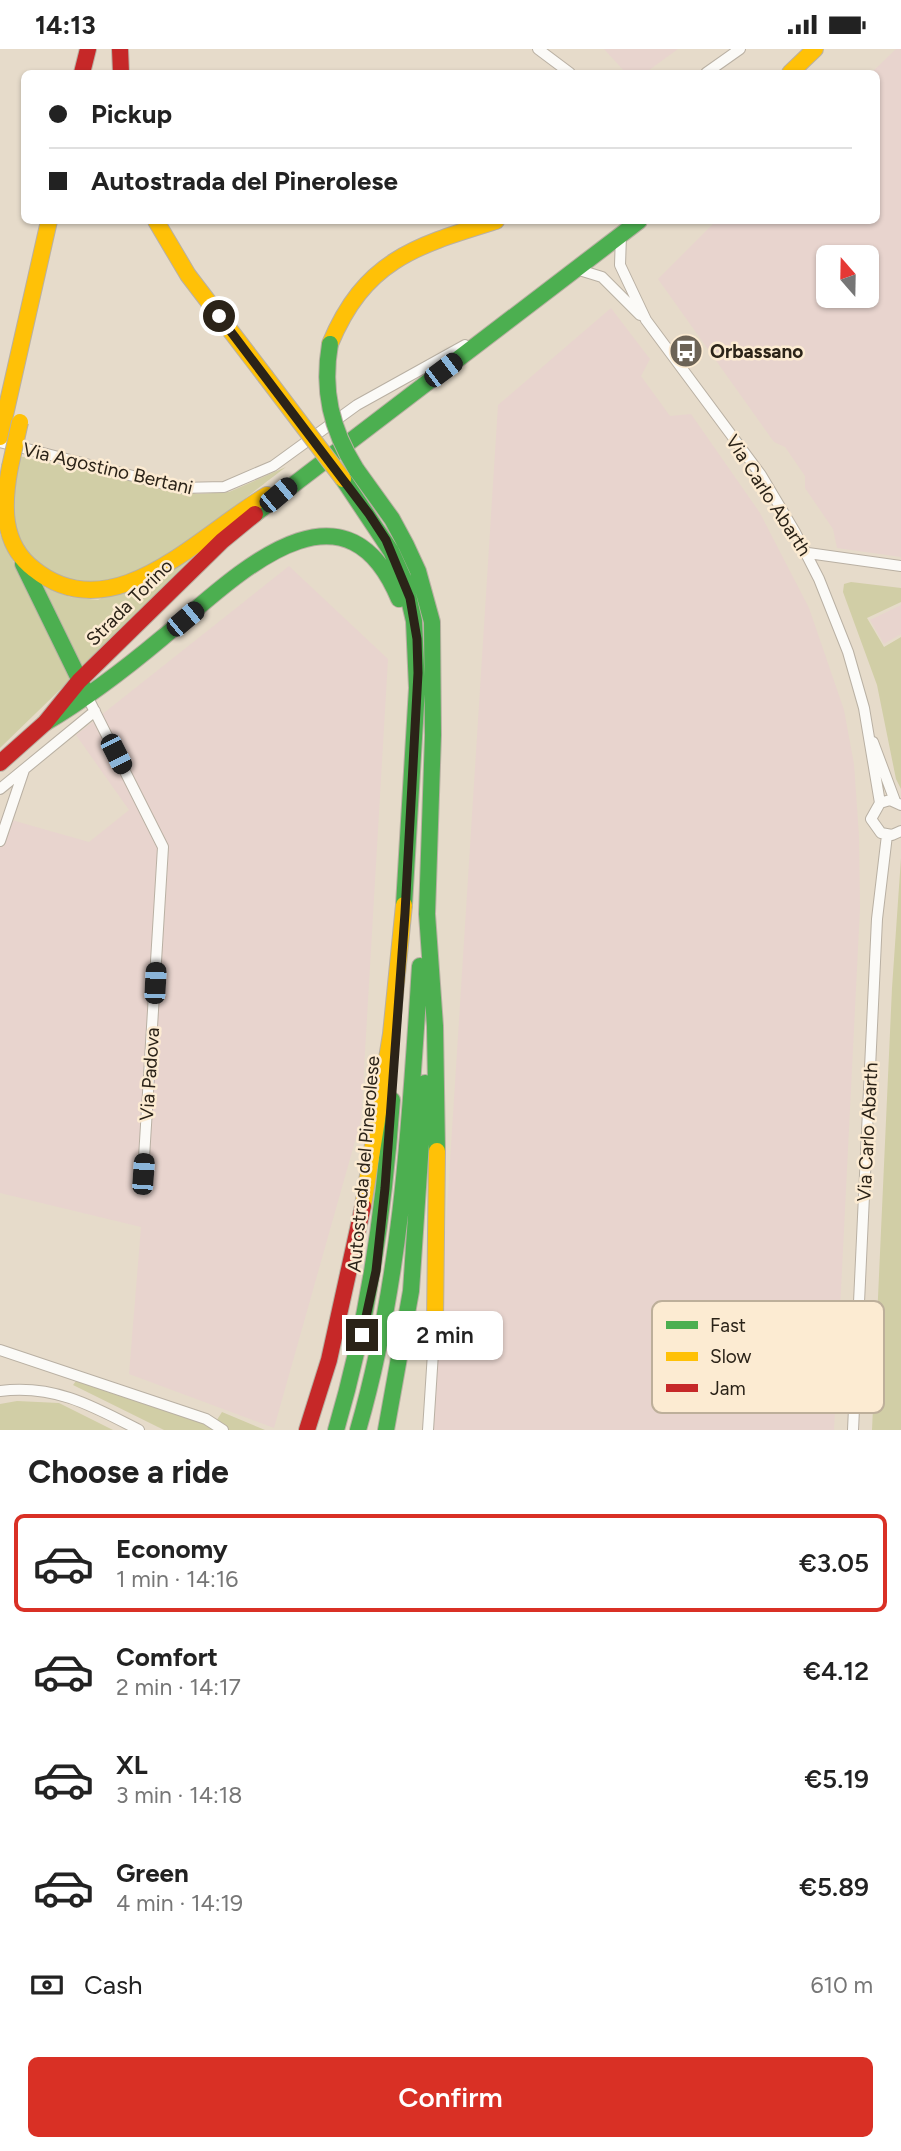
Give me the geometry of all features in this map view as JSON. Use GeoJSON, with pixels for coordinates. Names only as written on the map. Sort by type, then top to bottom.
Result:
{"type":"FeatureCollection","features":[{"type":"Feature","properties":{"kind":"main road"},"geometry":{"type":"LineString","coordinates":[[83,70],[88,49]]}},
{"type":"Feature","properties":{"kind":"main road"},"geometry":{"type":"LineString","coordinates":[[120,49],[121,70]]}},
{"type":"Feature","properties":{"kind":"main road"},"geometry":{"type":"LineString","coordinates":[[793,70],[815,49]]}},
{"type":"Feature","properties":{"kind":"main road"},"geometry":{"type":"LineString","coordinates":[[48,224],[13,381],[10,467],[3,514],[22,562],[92,705]]}},
{"type":"Feature","properties":{"kind":"main road"},"geometry":{"type":"LineString","coordinates":[[158,224],[188,275],[265,376],[349,474],[392,519],[418,571],[432,622],[433,735],[427,913],[395,1261],[384,1327],[358,1430]]}},
{"type":"Feature","properties":{"kind":"main road"},"geometry":{"type":"LineString","coordinates":[[307,1430],[323,1388],[365,1209],[400,981],[418,673],[414,618],[404,579],[349,474],[328,408],[325,377],[330,344],[348,301],[381,267],[419,246],[487,224]]}},
{"type":"Feature","properties":{"kind":"main road"},"geometry":{"type":"LineString","coordinates":[[22,562],[48,580],[76,591],[117,588],[147,573],[253,502],[297,479],[635,224]]}},
{"type":"Feature","properties":{"kind":"main road"},"geometry":{"type":"LineString","coordinates":[[0,440],[12,420]]}},
{"type":"Feature","properties":{"kind":"main road","name":"Strada Torino"},"geometry":{"type":"LineString","coordinates":[[0,763],[45,723],[79,681],[184,576],[297,479]]}},
{"type":"Feature","properties":{"kind":"main road"},"geometry":{"type":"LineString","coordinates":[[45,723],[92,705],[242,571],[281,545],[319,536],[356,545],[379,562],[389,576],[403,617],[407,652],[403,745],[410,838]]}},
{"type":"Feature","properties":{"kind":"main road"},"geometry":{"type":"LineString","coordinates":[[427,913],[435,1026],[438,1237],[435,1322]]}},
{"type":"Feature","properties":{"kind":"main road","name":"Autostrada del Pinerolese"},"geometry":{"type":"LineString","coordinates":[[335,1430],[357,1358],[376,1271],[385,1188],[400,981]]}},
{"type":"Feature","properties":{"kind":"main road"},"geometry":{"type":"LineString","coordinates":[[386,1430],[411,1291],[432,1002]]}},
{"type":"Feature","properties":{"kind":"main road"},"geometry":{"type":"LineString","coordinates":[[298,1430],[326,1369]]}},
{"type":"Feature","properties":{"kind":"street"},"geometry":{"type":"LineString","coordinates":[[538,49],[566,70]]}},
{"type":"Feature","properties":{"kind":"street"},"geometry":{"type":"LineString","coordinates":[[709,70],[740,49]]}},
{"type":"Feature","properties":{"kind":"street","name":"Via Carlo Abarth"},"geometry":{"type":"LineString","coordinates":[[621,234],[620,265],[646,320]]}},
{"type":"Feature","properties":{"kind":"street","name":"Via Carlo Abarth"},"geometry":{"type":"LineString","coordinates":[[576,269],[603,277],[646,320],[761,475],[808,553],[840,629],[868,728],[898,803],[880,803]]}},
{"type":"Feature","properties":{"kind":"street","name":"Via Agostino Bertani"},"geometry":{"type":"LineString","coordinates":[[0,440],[180,488],[225,487],[273,466],[357,405],[506,322]]}},
{"type":"Feature","properties":{"kind":"street"},"geometry":{"type":"LineString","coordinates":[[808,553],[901,566]]}},
{"type":"Feature","properties":{"kind":"street"},"geometry":{"type":"LineString","coordinates":[[0,789],[92,705]]}},
{"type":"Feature","properties":{"kind":"street","name":"Via Padova"},"geometry":{"type":"LineString","coordinates":[[92,705],[163,847],[143,1174]]}},
{"type":"Feature","properties":{"kind":"street","name":"Via Carlo Abarth"},"geometry":{"type":"LineString","coordinates":[[859,1301],[877,919],[887,835],[876,830],[872,819],[880,803],[868,728]]}},
{"type":"Feature","properties":{"kind":"street"},"geometry":{"type":"LineString","coordinates":[[0,841],[24,769]]}},
{"type":"Feature","properties":{"kind":"street"},"geometry":{"type":"LineString","coordinates":[[887,835],[901,831]]}},
{"type":"Feature","properties":{"kind":"street"},"geometry":{"type":"LineString","coordinates":[[428,1430],[435,1322]]}},
{"type":"Feature","properties":{"kind":"street"},"geometry":{"type":"LineString","coordinates":[[0,1350],[206,1419],[223,1430]]}},
{"type":"Feature","properties":{"kind":"street"},"geometry":{"type":"LineString","coordinates":[[0,1392],[11,1389],[62,1394],[139,1430]]}},
{"type":"Feature","properties":{"kind":"shaded area"},"geometry":{"type":"Polygon","coordinates":[[[604,49],[678,49],[649,70],[623,70],[604,49]]]}},
{"type":"Feature","properties":{"kind":"shaded area"},"geometry":{"type":"Polygon","coordinates":[[[896,49],[901,49],[901,557],[837,548],[833,529],[805,488],[805,476],[785,447],[774,442],[658,279],[713,224],[880,224],[880,70],[874,70],[896,49]]]}},
{"type":"Feature","properties":{"kind":"shaded area"},"geometry":{"type":"Polygon","coordinates":[[[611,308],[650,359],[641,376],[670,416],[691,414],[760,513],[809,608],[844,710],[854,764],[860,908],[840,1301],[652,1301],[652,1413],[835,1413],[834,1430],[433,1430],[498,405],[611,308]]]}},
{"type":"Feature","properties":{"kind":"shaded area"},"geometry":{"type":"Polygon","coordinates":[[[19,456],[197,494],[229,492],[286,467],[219,519],[165,556],[113,581],[83,585],[63,579],[38,564],[20,543],[10,515],[9,497],[19,456]]]}},
{"type":"Feature","properties":{"kind":"shaded area"},"geometry":{"type":"Polygon","coordinates":[[[0,534],[71,679],[0,748],[0,534]]]}},
{"type":"Feature","properties":{"kind":"shaded area"},"geometry":{"type":"Polygon","coordinates":[[[203,546],[81,670],[41,586],[70,597],[98,600],[203,546]]]}},
{"type":"Feature","properties":{"kind":"shaded area"},"geometry":{"type":"Polygon","coordinates":[[[289,566],[388,659],[361,1120],[274,1428],[129,1374],[141,1227],[0,1193],[0,823],[1,817],[89,842],[129,810],[76,735],[289,566]]]}},
{"type":"Feature","properties":{"kind":"shaded area"},"geometry":{"type":"Polygon","coordinates":[[[851,582],[901,588],[901,602],[867,618],[884,647],[901,637],[901,789],[896,779],[877,685],[843,592],[844,584],[851,582]]]}},
{"type":"Feature","properties":{"kind":"shaded area"},"geometry":{"type":"Polygon","coordinates":[[[901,605],[901,634],[884,644],[870,620],[901,605]]]}},
{"type":"Feature","properties":{"kind":"shaded area"},"geometry":{"type":"Polygon","coordinates":[[[901,858],[901,1430],[872,1430],[873,1413],[884,1413],[884,1301],[878,1301],[892,988],[901,858]]]}},
{"type":"Feature","properties":{"kind":"shaded area"},"geometry":{"type":"Polygon","coordinates":[[[76,1381],[213,1426],[222,1412],[265,1430],[164,1430],[73,1385],[76,1381]]]}},
{"type":"Feature","properties":{"kind":"shaded area"},"geometry":{"type":"Polygon","coordinates":[[[17,1401],[59,1403],[113,1430],[0,1430],[0,1404],[17,1401]]]}},
{"type":"Feature","properties":{"kind":"traffic: fast"},"geometry":{"type":"LineString","coordinates":[[255,514],[635,224]]}},
{"type":"Feature","properties":{"kind":"traffic: fast"},"geometry":{"type":"LineString","coordinates":[[330,344],[327,377],[331,409],[340,439],[356,469]]}},
{"type":"Feature","properties":{"kind":"traffic: fast"},"geometry":{"type":"LineString","coordinates":[[356,469],[392,519],[406,545],[418,571],[432,622],[433,735],[427,914],[435,1026],[437,1151]]}},
{"type":"Feature","properties":{"kind":"traffic: fast"},"geometry":{"type":"LineString","coordinates":[[343,479],[391,551],[405,582],[414,621],[417,688],[404,905]]}},
{"type":"Feature","properties":{"kind":"traffic: fast"},"geometry":{"type":"LineString","coordinates":[[45,723],[120,672],[251,566],[284,547],[316,537],[347,540],[375,559],[399,599]]}},
{"type":"Feature","properties":{"kind":"traffic: fast"},"geometry":{"type":"LineString","coordinates":[[23,564],[84,689]]}},
{"type":"Feature","properties":{"kind":"traffic: fast"},"geometry":{"type":"LineString","coordinates":[[358,1430],[385,1315],[402,1200],[420,966]]}},
{"type":"Feature","properties":{"kind":"traffic: fast"},"geometry":{"type":"LineString","coordinates":[[386,1430],[411,1291],[425,1083]]}},
{"type":"Feature","properties":{"kind":"traffic: fast"},"geometry":{"type":"LineString","coordinates":[[336,1430],[357,1349],[373,1267],[392,1100]]}},
{"type":"Feature","properties":{"kind":"traffic: slow"},"geometry":{"type":"LineString","coordinates":[[793,70],[815,49]]}},
{"type":"Feature","properties":{"kind":"traffic: slow"},"geometry":{"type":"LineString","coordinates":[[0,437],[48,224]]}},
{"type":"Feature","properties":{"kind":"traffic: slow"},"geometry":{"type":"LineString","coordinates":[[158,224],[188,275],[265,376]]}},
{"type":"Feature","properties":{"kind":"traffic: slow"},"geometry":{"type":"LineString","coordinates":[[330,344],[359,293],[396,260],[441,239],[487,224]]}},
{"type":"Feature","properties":{"kind":"traffic: slow"},"geometry":{"type":"LineString","coordinates":[[265,376],[343,479]]}},
{"type":"Feature","properties":{"kind":"traffic: slow"},"geometry":{"type":"LineString","coordinates":[[10,467],[20,422]]}},
{"type":"Feature","properties":{"kind":"traffic: slow"},"geometry":{"type":"LineString","coordinates":[[10,467],[6,509],[7,523],[15,548],[34,569],[64,586],[94,590],[125,584],[155,571],[267,495]]}},
{"type":"Feature","properties":{"kind":"traffic: slow"},"geometry":{"type":"LineString","coordinates":[[363,1206],[391,1034],[404,905]]}},
{"type":"Feature","properties":{"kind":"traffic: slow"},"geometry":{"type":"LineString","coordinates":[[435,1322],[437,1151]]}},
{"type":"Feature","properties":{"kind":"traffic: jam"},"geometry":{"type":"LineString","coordinates":[[83,70],[88,49]]}},
{"type":"Feature","properties":{"kind":"traffic: jam"},"geometry":{"type":"LineString","coordinates":[[120,49],[121,70]]}},
{"type":"Feature","properties":{"kind":"traffic: jam"},"geometry":{"type":"LineString","coordinates":[[0,763],[45,723],[79,681],[222,541],[255,514]]}},
{"type":"Feature","properties":{"kind":"traffic: jam"},"geometry":{"type":"LineString","coordinates":[[307,1430],[329,1360],[363,1206]]}},
{"type":"Feature","properties":{"kind":"place","name":"Orbassano"},"geometry":{"type":"Point","coordinates":[686,351]}},
{"type":"Feature","properties":{"kind":"route"},"geometry":{"type":"LineString","coordinates":[[219,316],[386,540],[410,598],[417,639],[418,673],[405,913],[391,1111],[376,1271],[362,1335]]}}]}
